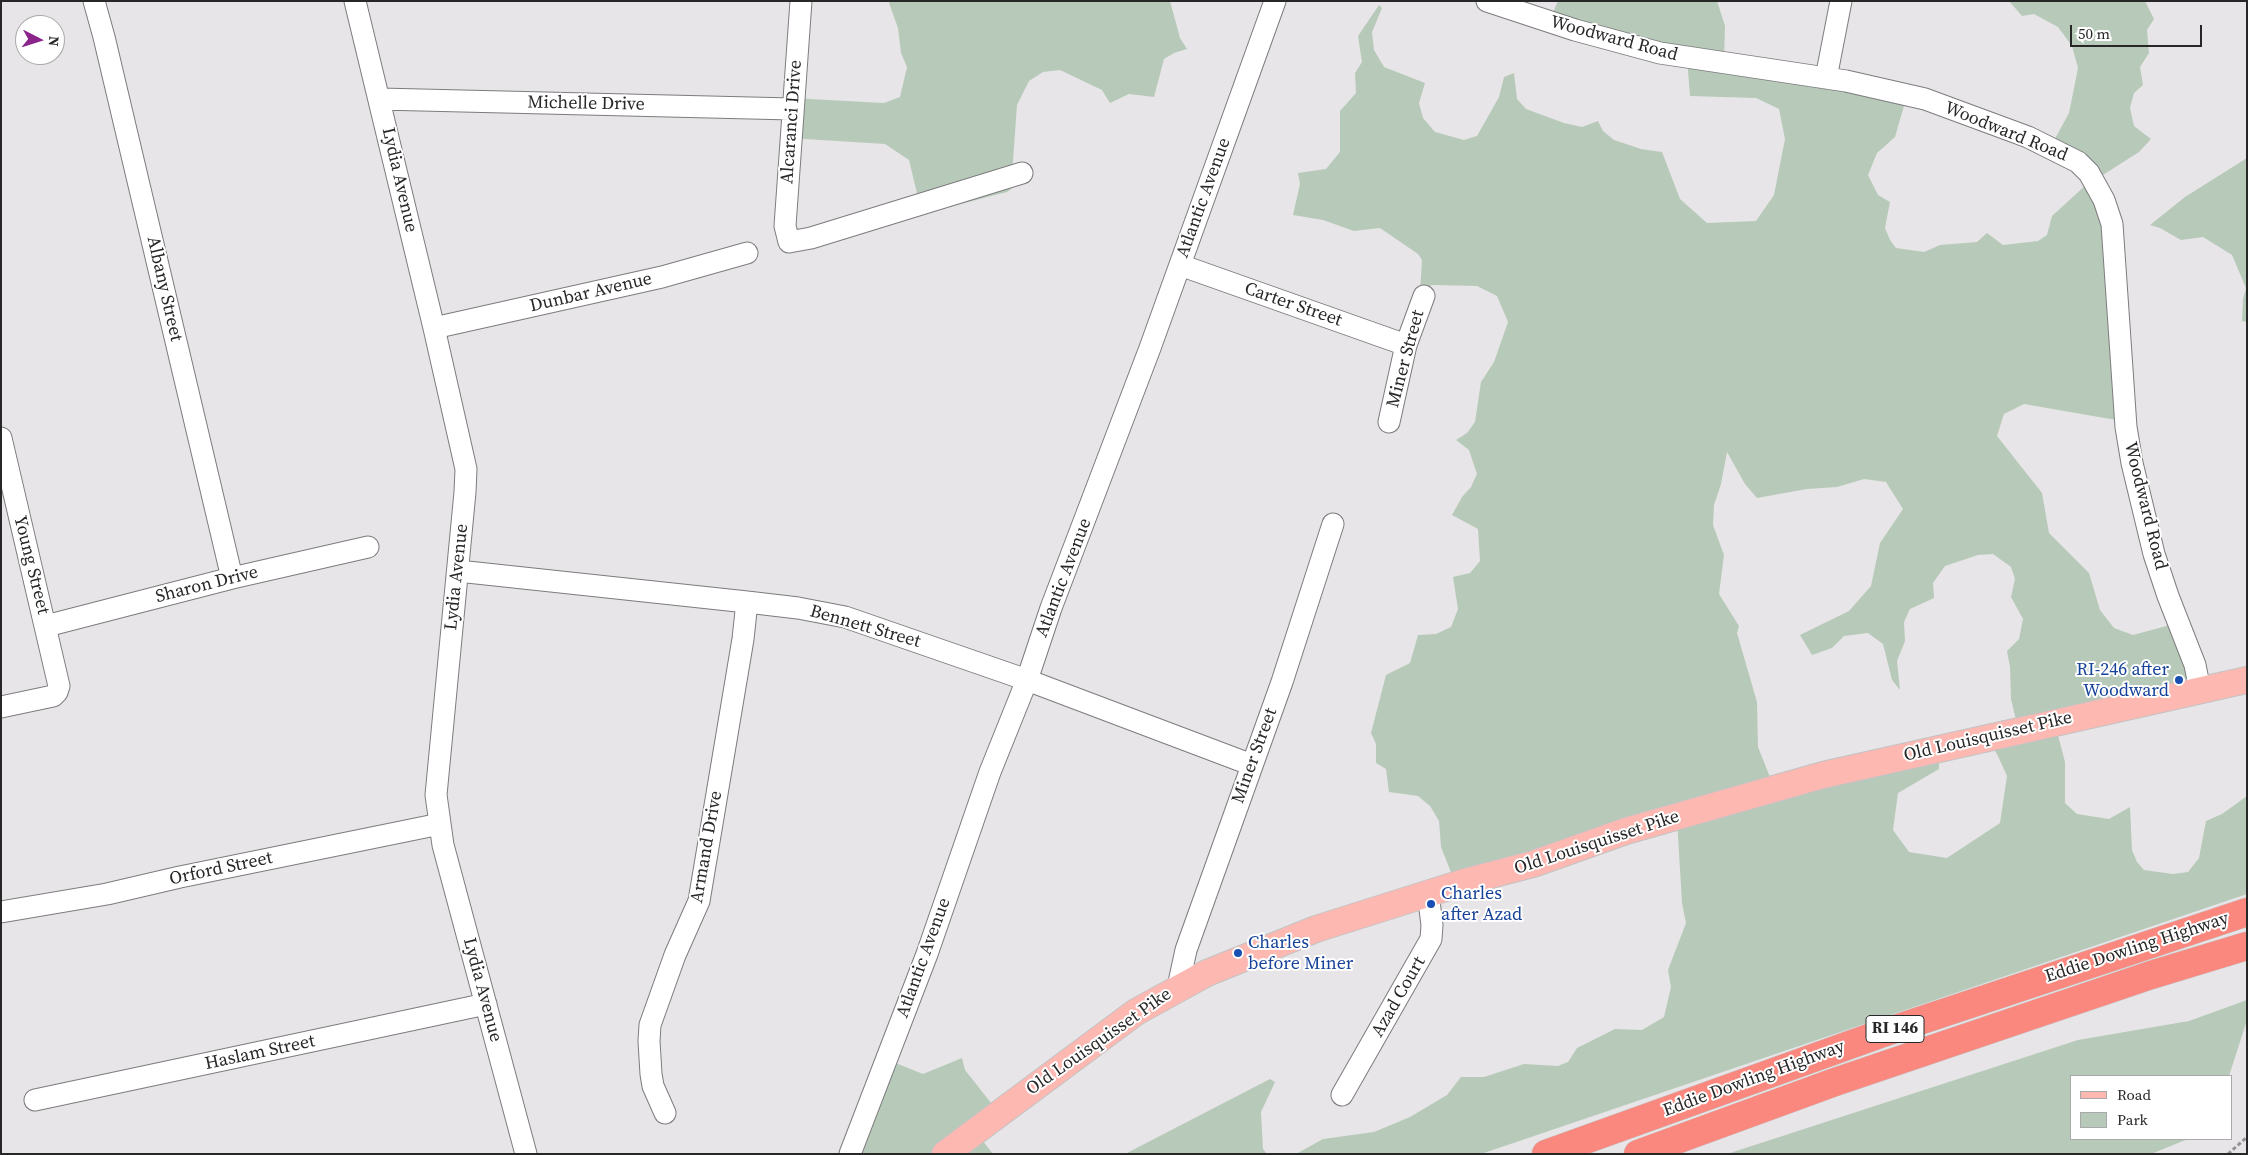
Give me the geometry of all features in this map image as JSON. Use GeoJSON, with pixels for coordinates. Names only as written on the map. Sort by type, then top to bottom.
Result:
{"type":"FeatureCollection","features":[{"type":"Feature","properties":{"kind":"highway","name":"Eddie Dowling Highway"},"geometry":{"type":"LineString","coordinates":[[1546,1154],[1880,1034],[2247,912]]}},
{"type":"Feature","properties":{"kind":"highway","name":"Eddie Dowling Highway"},"geometry":{"type":"LineString","coordinates":[[1638,1154],[1835,1082],[2151,975],[2247,946]]}},
{"type":"Feature","properties":{"kind":"highway"},"geometry":{"type":"LineString","coordinates":[[1678,1154],[1716,1139],[1835,1082]]}},
{"type":"Feature","properties":{"kind":"main road","name":"Old Louisquisset Pike"},"geometry":{"type":"LineString","coordinates":[[945,1154],[1136,1012],[1178,987],[1229,963],[1316,929],[1428,893],[1533,864],[1626,831],[1823,775],[2247,680]]}},
{"type":"Feature","properties":{"kind":"street","name":"Albany Street"},"geometry":{"type":"LineString","coordinates":[[94,1],[232,578]]}},
{"type":"Feature","properties":{"kind":"street","name":"Lydia Avenue"},"geometry":{"type":"LineString","coordinates":[[355,1],[380,99],[466,469],[436,795],[443,845],[526,1154]]}},
{"type":"Feature","properties":{"kind":"street","name":"Alcaranci Drive"},"geometry":{"type":"LineString","coordinates":[[800,1],[784,226],[789,242],[811,238],[1022,173]]}},
{"type":"Feature","properties":{"kind":"street","name":"Atlantic Avenue"},"geometry":{"type":"LineString","coordinates":[[850,1154],[927,954],[990,772],[1027,680],[1051,608],[1180,265],[1274,1]]}},
{"type":"Feature","properties":{"kind":"street","name":"Woodward Road"},"geometry":{"type":"LineString","coordinates":[[1487,1],[1566,28],[1660,53],[1883,88],[1986,121],[2028,137],[2078,162],[2089,173],[2104,200],[2112,224],[2126,427],[2132,463],[2154,554],[2168,596],[2195,664],[2200,690]]}},
{"type":"Feature","properties":{"kind":"street"},"geometry":{"type":"LineString","coordinates":[[1826,78],[1841,1]]}},
{"type":"Feature","properties":{"kind":"street","name":"Michelle Drive"},"geometry":{"type":"LineString","coordinates":[[380,99],[792,108]]}},
{"type":"Feature","properties":{"kind":"street","name":"Dunbar Avenue"},"geometry":{"type":"LineString","coordinates":[[434,328],[662,277],[747,253]]}},
{"type":"Feature","properties":{"kind":"street","name":"Carter Street"},"geometry":{"type":"LineString","coordinates":[[1180,265],[1406,345]]}},
{"type":"Feature","properties":{"kind":"street","name":"Miner Street"},"geometry":{"type":"LineString","coordinates":[[1389,422],[1406,345],[1424,296]]}},
{"type":"Feature","properties":{"kind":"street","name":"Young Street"},"geometry":{"type":"LineString","coordinates":[[1,438],[59,686],[53,696],[1,707]]}},
{"type":"Feature","properties":{"kind":"street","name":"Miner Street"},"geometry":{"type":"LineString","coordinates":[[1178,987],[1186,950],[1252,765],[1333,524]]}},
{"type":"Feature","properties":{"kind":"street","name":"Sharon Drive"},"geometry":{"type":"LineString","coordinates":[[46,626],[232,578],[368,548]]}},
{"type":"Feature","properties":{"kind":"street","name":"Bennett Street"},"geometry":{"type":"LineString","coordinates":[[458,571],[798,608],[845,617],[1027,680],[1252,765]]}},
{"type":"Feature","properties":{"kind":"street","name":"Armand Drive"},"geometry":{"type":"LineString","coordinates":[[665,1113],[653,1086],[649,1041],[650,1025],[675,955],[699,901],[747,602]]}},
{"type":"Feature","properties":{"kind":"street","name":"Orford Street"},"geometry":{"type":"LineString","coordinates":[[1,912],[107,894],[180,877],[440,824]]}},
{"type":"Feature","properties":{"kind":"street","name":"Azad Court"},"geometry":{"type":"LineString","coordinates":[[1342,1095],[1431,939],[1432,925],[1428,893]]}},
{"type":"Feature","properties":{"kind":"street","name":"Haslam Street"},"geometry":{"type":"LineString","coordinates":[[35,1100],[486,1004]]}},
{"type":"Feature","properties":{"kind":"path"},"geometry":{"type":"LineString","coordinates":[[2228,1154],[2247,1137]]}},
{"type":"Feature","properties":{"kind":"green space"},"geometry":{"type":"Polygon","coordinates":[[[891,1],[1170,1],[1180,38],[1187,49],[1174,53],[1164,59],[1154,97],[1129,94],[1110,103],[1102,90],[1060,70],[1043,72],[1029,81],[1017,105],[1011,189],[1007,192],[922,214],[909,160],[885,144],[789,138],[791,98],[884,103],[900,97],[907,67],[901,53],[898,28],[889,3],[891,1]]]}},
{"type":"Feature","properties":{"kind":"green space"},"geometry":{"type":"Polygon","coordinates":[[[1558,1],[1717,1],[1725,26],[1724,60],[1906,99],[1895,137],[1877,153],[1868,175],[1878,195],[1890,202],[1885,228],[1890,240],[1896,248],[1924,252],[1940,245],[1977,242],[1987,233],[2003,245],[2038,241],[2047,235],[2052,216],[2087,184],[2050,148],[2069,113],[2078,68],[2072,46],[2058,27],[2034,14],[2022,16],[2009,1],[2145,1],[2154,19],[2147,30],[2149,53],[2140,67],[2143,85],[2134,93],[2130,108],[2134,126],[2151,139],[2139,152],[2095,180],[2103,206],[2122,421],[2024,404],[2004,414],[1997,436],[2042,493],[2049,533],[2089,573],[2100,610],[2114,628],[2133,635],[2170,625],[2199,684],[2055,724],[2065,762],[2065,803],[2077,814],[2109,819],[2130,807],[2132,850],[2137,862],[2144,870],[2173,874],[2188,872],[2199,858],[2206,821],[2222,814],[2247,796],[2247,894],[1481,1154],[1296,1154],[1323,1139],[1374,1132],[1410,1117],[1447,1095],[1461,1077],[1484,1077],[1524,1064],[1558,1066],[1568,1062],[1577,1048],[1615,1029],[1642,1030],[1664,1017],[1671,987],[1668,970],[1686,923],[1682,903],[1677,819],[1456,885],[1441,847],[1439,821],[1430,806],[1418,796],[1389,792],[1386,769],[1376,763],[1376,744],[1371,733],[1386,675],[1410,663],[1418,635],[1436,634],[1451,627],[1458,609],[1453,577],[1470,573],[1480,561],[1478,529],[1452,515],[1462,497],[1471,487],[1477,474],[1469,450],[1456,440],[1467,433],[1475,422],[1481,382],[1494,362],[1508,322],[1497,296],[1477,286],[1432,285],[1420,293],[1422,260],[1418,254],[1380,228],[1354,231],[1323,220],[1293,215],[1300,184],[1298,173],[1326,169],[1340,152],[1340,111],[1356,93],[1355,73],[1362,62],[1358,36],[1379,5],[1382,8],[1372,32],[1374,50],[1384,67],[1425,83],[1419,103],[1423,118],[1435,132],[1464,140],[1477,136],[1499,97],[1504,77],[1514,73],[1517,99],[1526,109],[1564,123],[1582,127],[1598,121],[1603,131],[1614,140],[1641,149],[1662,152],[1680,199],[1707,223],[1756,221],[1774,195],[1785,139],[1779,109],[1756,98],[1690,96],[1687,58],[1549,21],[1558,1]],[[1727,452],[1721,484],[1714,505],[1713,525],[1724,555],[1719,594],[1739,626],[1737,633],[1757,702],[1758,747],[1774,787],[1939,749],[1939,769],[1898,793],[1893,830],[1909,852],[1947,858],[2000,823],[2007,776],[1987,738],[2018,728],[2011,699],[2010,667],[2007,651],[2019,639],[2023,619],[2011,597],[2015,579],[2011,567],[1993,554],[1978,555],[1945,566],[1933,583],[1934,598],[1910,609],[1904,622],[1905,641],[1897,661],[1900,690],[1892,680],[1883,644],[1868,633],[1844,636],[1832,648],[1812,655],[1800,635],[1849,611],[1871,586],[1880,543],[1903,509],[1886,482],[1864,479],[1837,487],[1807,489],[1757,498],[1745,484],[1727,452]]]}},
{"type":"Feature","properties":{"kind":"green space"},"geometry":{"type":"Polygon","coordinates":[[[2247,158],[2247,322],[2242,321],[2243,299],[2246,288],[2232,255],[2203,237],[2181,240],[2160,228],[2150,225],[2185,197],[2247,158]]]}},
{"type":"Feature","properties":{"kind":"green space"},"geometry":{"type":"Polygon","coordinates":[[[2247,1000],[2247,1020],[2229,1075],[2070,1075],[2070,1140],[2186,1140],[2151,1154],[1727,1154],[2078,1040],[2189,1021],[2247,1000]]]}},
{"type":"Feature","properties":{"kind":"green space"},"geometry":{"type":"Polygon","coordinates":[[[883,1058],[923,1074],[962,1058],[965,1070],[995,1108],[972,1127],[993,1154],[840,1154],[883,1058]]]}},
{"type":"Feature","properties":{"kind":"green space"},"geometry":{"type":"Polygon","coordinates":[[[1270,1079],[1275,1082],[1261,1112],[1263,1149],[1267,1154],[1125,1154],[1270,1079]]]}},
{"type":"Feature","properties":{"kind":"place","name":"RI-246 after Woodward"},"geometry":{"type":"Point","coordinates":[2179,680]}},
{"type":"Feature","properties":{"kind":"place","name":"Charles after Azad"},"geometry":{"type":"Point","coordinates":[1431,904]}},
{"type":"Feature","properties":{"kind":"place","name":"Charles before Miner"},"geometry":{"type":"Point","coordinates":[1238,953]}}]}
